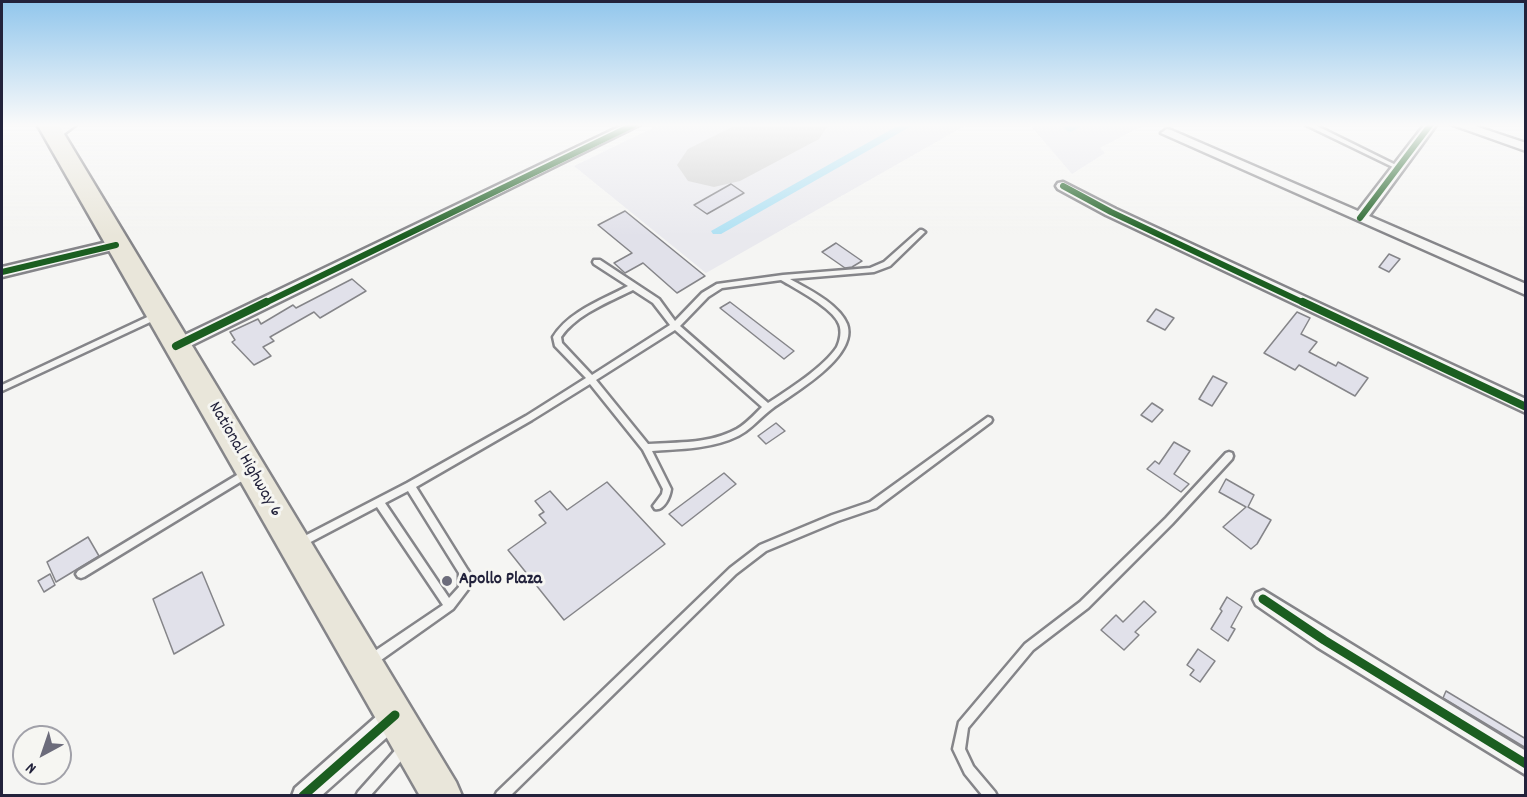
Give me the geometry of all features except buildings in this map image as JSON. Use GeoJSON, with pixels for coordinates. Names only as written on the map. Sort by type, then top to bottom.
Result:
{"type":"FeatureCollection","features":[{"type":"Feature","properties":{"kind":"highway","name":"National Highway 6"},"geometry":{"type":"LineString","coordinates":[[74,161],[116,245],[442,795]]}},
{"type":"Feature","properties":{"kind":"street"},"geometry":{"type":"LineString","coordinates":[[176,346],[558,161]]}},
{"type":"Feature","properties":{"kind":"street"},"geometry":{"type":"LineString","coordinates":[[1231,161],[1526,290]]}},
{"type":"Feature","properties":{"kind":"street"},"geometry":{"type":"LineString","coordinates":[[1360,218],[1404,161]]}},
{"type":"Feature","properties":{"kind":"street"},"geometry":{"type":"LineString","coordinates":[[1063,186],[1112,212],[1526,407]]}},
{"type":"Feature","properties":{"kind":"street"},"geometry":{"type":"LineString","coordinates":[[2,272],[116,245]]}},
{"type":"Feature","properties":{"kind":"street"},"geometry":{"type":"LineString","coordinates":[[1263,599],[1324,640],[1526,764]]}},
{"type":"Feature","properties":{"kind":"street"},"geometry":{"type":"LineString","coordinates":[[303,795],[394,716]]}},
{"type":"Feature","properties":{"kind":"lane"},"geometry":{"type":"LineString","coordinates":[[1385,161],[1399,168]]}},
{"type":"Feature","properties":{"kind":"lane"},"geometry":{"type":"LineString","coordinates":[[294,546],[410,486],[529,418],[675,326],[705,295],[720,286],[783,277],[871,270],[887,264],[922,232]]}},
{"type":"Feature","properties":{"kind":"lane"},"geometry":{"type":"LineString","coordinates":[[597,262],[656,301],[675,326],[768,407]]}},
{"type":"Feature","properties":{"kind":"lane"},"geometry":{"type":"LineString","coordinates":[[646,448],[705,444],[741,431],[768,407],[785,397],[840,348],[845,334],[842,322],[829,308],[783,277]]}},
{"type":"Feature","properties":{"kind":"lane"},"geometry":{"type":"LineString","coordinates":[[634,286],[584,314],[560,331],[556,338],[558,344],[591,379],[646,448],[667,489],[666,495],[658,506]]}},
{"type":"Feature","properties":{"kind":"lane"},"geometry":{"type":"LineString","coordinates":[[2,388],[158,314]]}},
{"type":"Feature","properties":{"kind":"lane"},"geometry":{"type":"LineString","coordinates":[[501,795],[733,571],[763,548],[873,505],[988,420]]}},
{"type":"Feature","properties":{"kind":"lane"},"geometry":{"type":"LineString","coordinates":[[992,795],[969,770],[959,749],[963,726],[1029,647],[1084,605],[1169,521],[1229,456]]}},
{"type":"Feature","properties":{"kind":"lane"},"geometry":{"type":"LineString","coordinates":[[81,574],[250,471]]}},
{"type":"Feature","properties":{"kind":"lane"},"geometry":{"type":"LineString","coordinates":[[365,665],[425,626],[449,606],[464,588],[464,572],[410,486]]}},
{"type":"Feature","properties":{"kind":"lane"},"geometry":{"type":"LineString","coordinates":[[380,502],[449,606]]}},
{"type":"Feature","properties":{"kind":"lane"},"geometry":{"type":"LineString","coordinates":[[362,795],[410,743]]}},
{"type":"Feature","properties":{"kind":"shaded area"},"geometry":{"type":"Polygon","coordinates":[[[584,161],[903,161],[706,273],[574,166],[584,161]]]}},
{"type":"Feature","properties":{"kind":"shaded area"},"geometry":{"type":"Polygon","coordinates":[[[1061,161],[1092,161],[1072,174],[1061,161]]]}},
{"type":"Feature","properties":{"kind":"waterway"},"geometry":{"type":"LineString","coordinates":[[717,231],[843,161]]}},
{"type":"Feature","properties":{"kind":"runway"},"geometry":{"type":"LineString","coordinates":[[714,165],[721,161]]}},
{"type":"Feature","properties":{"kind":"cycle path"},"geometry":{"type":"LineString","coordinates":[[176,346],[558,161]]}},
{"type":"Feature","properties":{"kind":"cycle path"},"geometry":{"type":"LineString","coordinates":[[1360,218],[1403,161]]}},
{"type":"Feature","properties":{"kind":"cycle path"},"geometry":{"type":"LineString","coordinates":[[1063,186],[1111,212],[1526,407]]}},
{"type":"Feature","properties":{"kind":"cycle path"},"geometry":{"type":"LineString","coordinates":[[2,272],[116,245]]}},
{"type":"Feature","properties":{"kind":"cycle path"},"geometry":{"type":"LineString","coordinates":[[1263,599],[1324,640],[1526,764]]}},
{"type":"Feature","properties":{"kind":"cycle path"},"geometry":{"type":"LineString","coordinates":[[303,796],[395,715]]}},
{"type":"Feature","properties":{"kind":"place","name":"Apollo Plaza"},"geometry":{"type":"Point","coordinates":[447,581]}}]}
